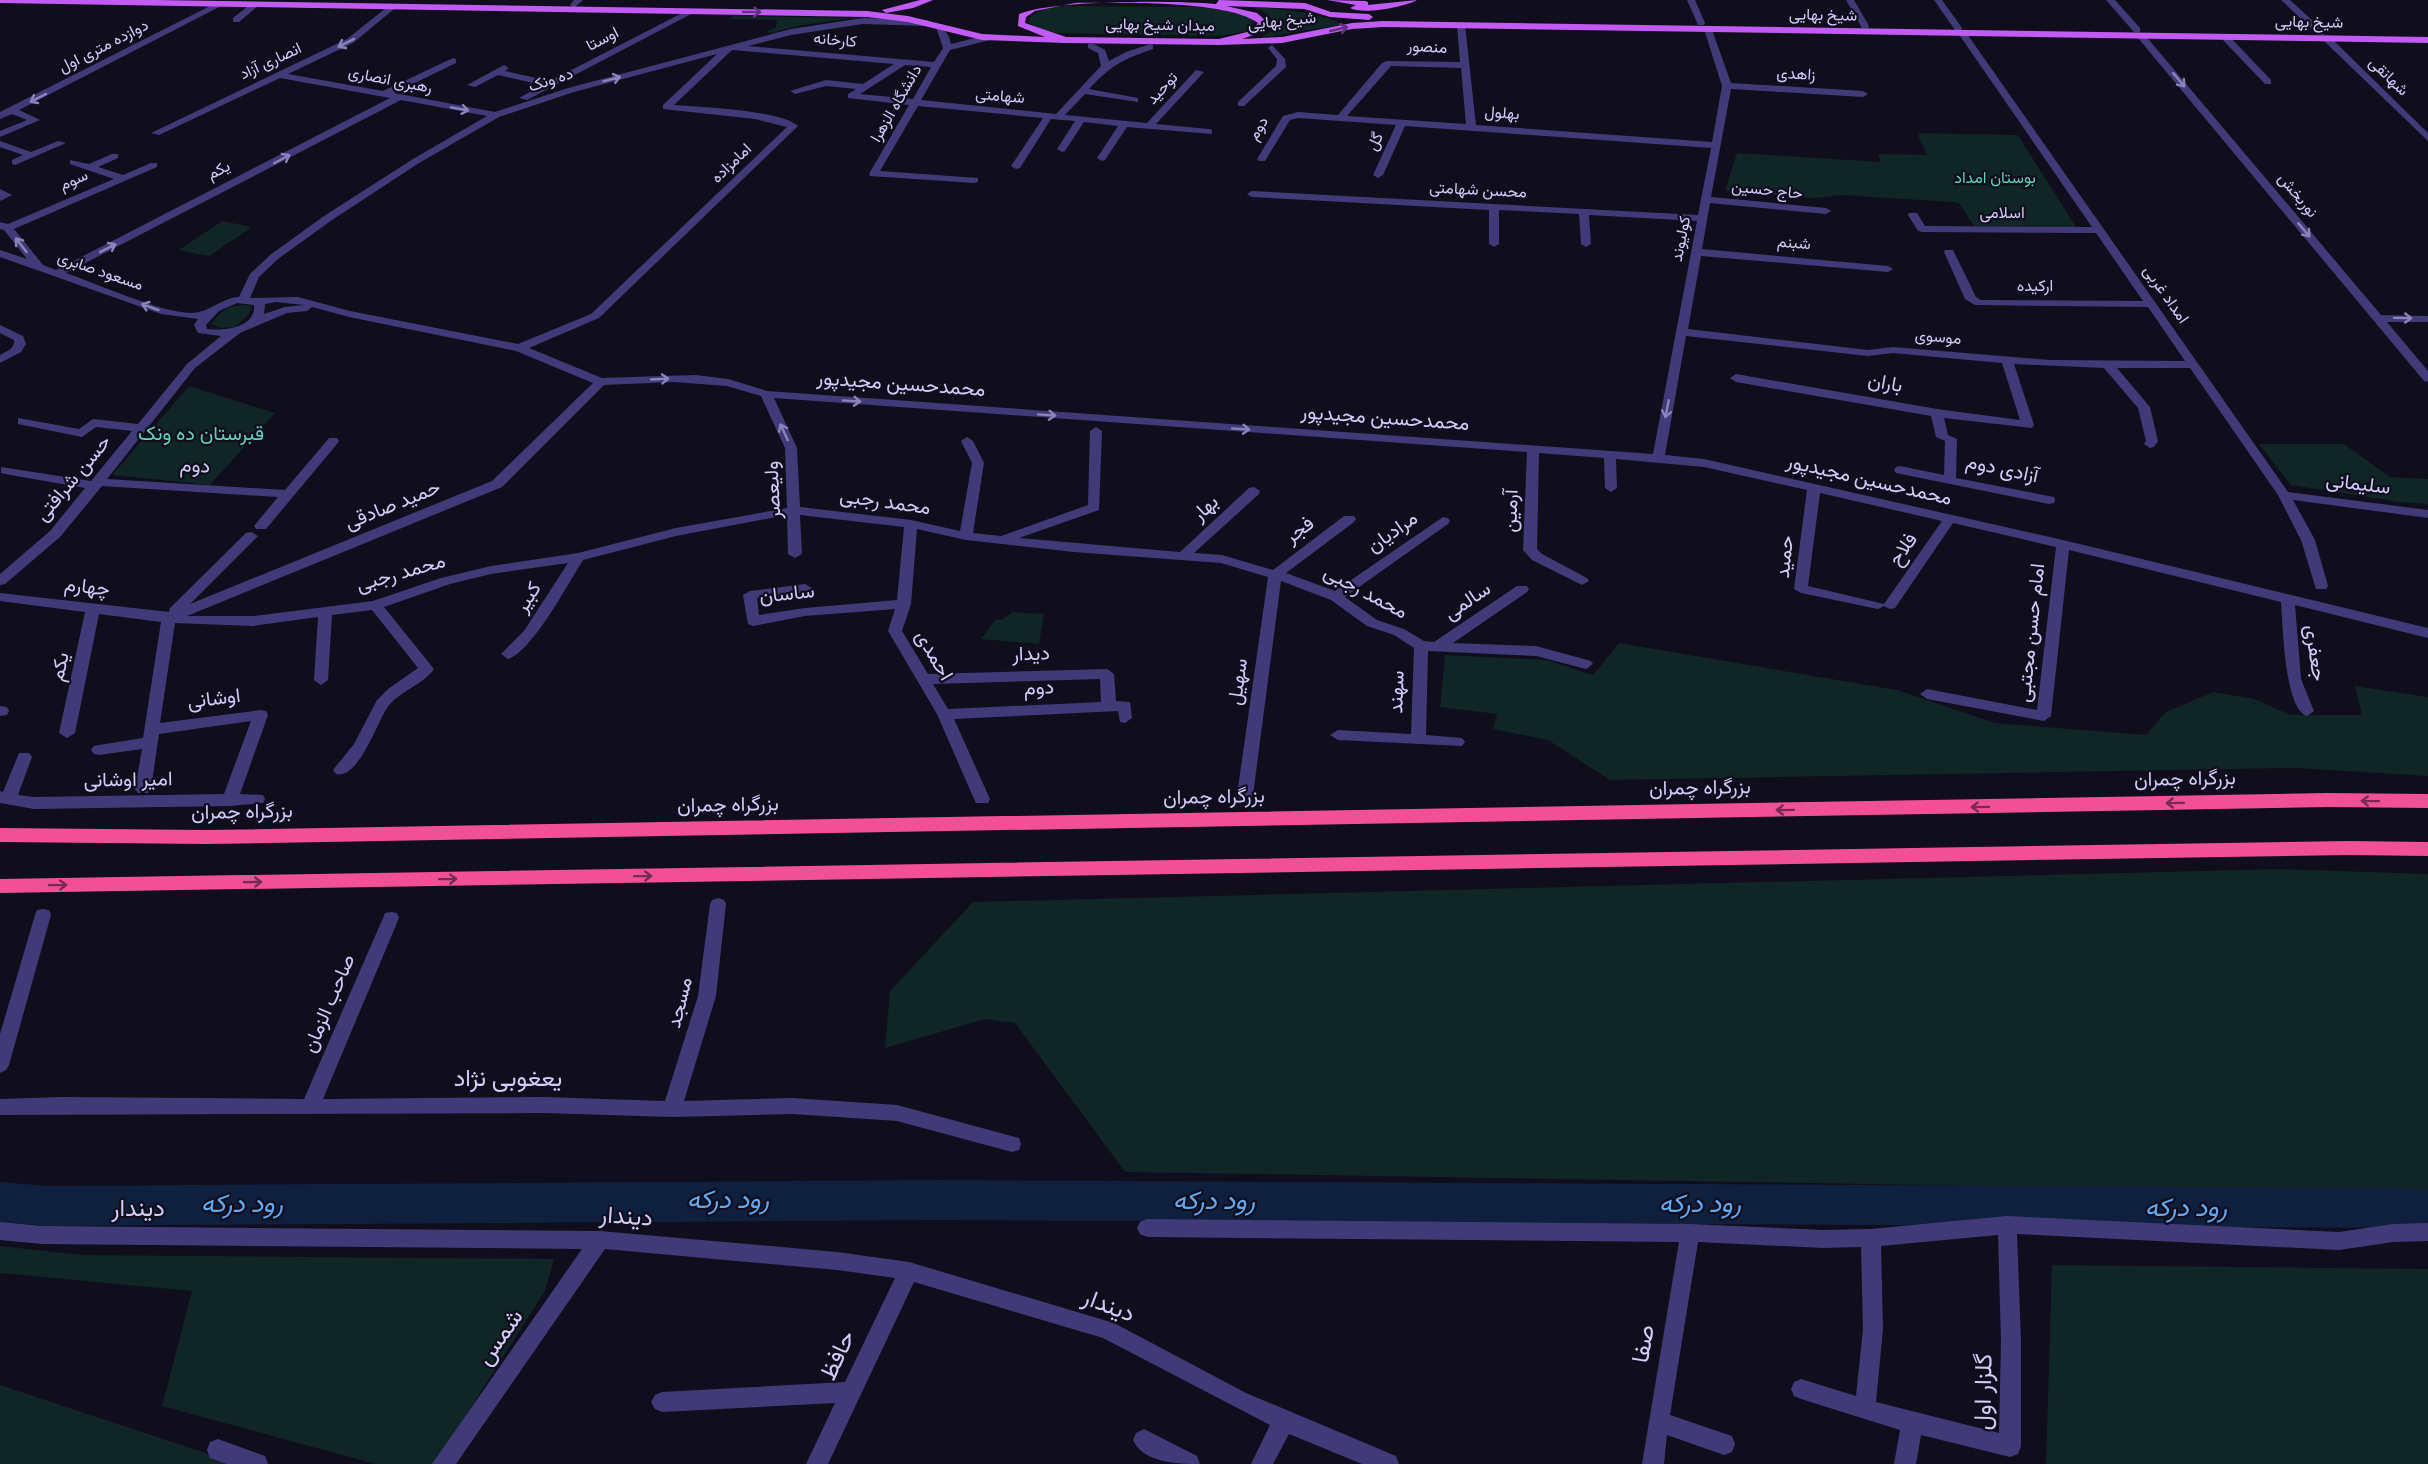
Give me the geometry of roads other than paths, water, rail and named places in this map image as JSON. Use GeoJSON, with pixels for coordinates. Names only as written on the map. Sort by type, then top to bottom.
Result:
{"type":"FeatureCollection","features":[{"type":"Feature","properties":{"kind":"highway","name":"بزرگراه چمران"},"geometry":{"type":"LineString","coordinates":[[0,835],[231,837],[2316,800],[2428,801]]}},
{"type":"Feature","properties":{"kind":"highway"},"geometry":{"type":"LineString","coordinates":[[0,886],[2336,848],[2428,849]]}},
{"type":"Feature","properties":{"kind":"main road"},"geometry":{"type":"LineString","coordinates":[[0,0],[224,2],[255,5],[574,5],[850,14],[897,17],[1014,44],[1272,48],[1314,35]]}},
{"type":"Feature","properties":{"kind":"main road"},"geometry":{"type":"LineString","coordinates":[[287,0],[394,4]]}},
{"type":"Feature","properties":{"kind":"main road","name":"اوستا"},"geometry":{"type":"LineString","coordinates":[[697,9],[715,0]]}},
{"type":"Feature","properties":{"kind":"main road"},"geometry":{"type":"LineString","coordinates":[[850,14],[903,8],[929,0]]}},
{"type":"Feature","properties":{"kind":"main road"},"geometry":{"type":"LineString","coordinates":[[1069,0],[1075,0]]}},
{"type":"Feature","properties":{"kind":"main road","name":"میدان شیخ بهایی"},"geometry":{"type":"LineString","coordinates":[[1075,0],[1219,3],[1251,10],[1260,16],[1263,22],[1259,30],[1219,42],[1066,40],[1021,24],[1022,16],[1032,9],[1075,0]]}},
{"type":"Feature","properties":{"kind":"main road"},"geometry":{"type":"LineString","coordinates":[[1331,0],[1373,4],[1400,0]]}},
{"type":"Feature","properties":{"kind":"main road"},"geometry":{"type":"LineString","coordinates":[[1305,6],[1377,8],[1413,0]]}},
{"type":"Feature","properties":{"kind":"main road","name":"شیخ بهایی"},"geometry":{"type":"LineString","coordinates":[[1219,3],[1305,6],[1330,14],[1382,18],[1704,26]]}},
{"type":"Feature","properties":{"kind":"main road","name":"شیخ بهایی"},"geometry":{"type":"LineString","coordinates":[[1219,42],[1282,40],[1371,24],[1782,27],[2324,36],[2428,40]]}},
{"type":"Feature","properties":{"kind":"main road","name":"شیخ بهایی"},"geometry":{"type":"LineString","coordinates":[[1782,27],[1865,26],[1960,30]]}},
{"type":"Feature","properties":{"kind":"main road","name":"شیخ بهایی"},"geometry":{"type":"LineString","coordinates":[[2139,33],[2225,37],[2428,35]]}},
{"type":"Feature","properties":{"kind":"main road"},"geometry":{"type":"LineString","coordinates":[[994,38],[1066,40]]}},
{"type":"Feature","properties":{"kind":"street","name":"کولیوند"},"geometry":{"type":"LineString","coordinates":[[1658,458],[1727,86],[1704,26],[1691,0]]}},
{"type":"Feature","properties":{"kind":"street"},"geometry":{"type":"LineString","coordinates":[[1850,0],[1865,26]]}},
{"type":"Feature","properties":{"kind":"street","name":"امداد غربی"},"geometry":{"type":"LineString","coordinates":[[1938,0],[2284,495],[2308,540],[2321,586]]}},
{"type":"Feature","properties":{"kind":"street","name":"نوربخش"},"geometry":{"type":"LineString","coordinates":[[2110,0],[2428,378]]}},
{"type":"Feature","properties":{"kind":"street","name":"شهانقی"},"geometry":{"type":"LineString","coordinates":[[2285,0],[2428,138]]}},
{"type":"Feature","properties":{"kind":"street","name":"دوازده متری اول"},"geometry":{"type":"LineString","coordinates":[[0,116],[224,2]]}},
{"type":"Feature","properties":{"kind":"street","name":"انصاری آزاد"},"geometry":{"type":"LineString","coordinates":[[156,133],[356,38],[394,4]]}},
{"type":"Feature","properties":{"kind":"street"},"geometry":{"type":"LineString","coordinates":[[236,20],[255,5]]}},
{"type":"Feature","properties":{"kind":"street","name":"اوستا"},"geometry":{"type":"LineString","coordinates":[[496,115],[506,107],[697,9]]}},
{"type":"Feature","properties":{"kind":"street","name":"ده ونک"},"geometry":{"type":"LineString","coordinates":[[243,300],[254,276],[274,256],[416,161],[496,115],[571,90],[791,32],[841,23],[882,21],[927,24]]}},
{"type":"Feature","properties":{"kind":"street"},"geometry":{"type":"LineString","coordinates":[[1461,25],[1471,127]]}},
{"type":"Feature","properties":{"kind":"street"},"geometry":{"type":"LineString","coordinates":[[938,26],[945,37],[947,48],[994,38]]}},
{"type":"Feature","properties":{"kind":"street"},"geometry":{"type":"LineString","coordinates":[[2225,37],[2268,81]]}},
{"type":"Feature","properties":{"kind":"street"},"geometry":{"type":"LineString","coordinates":[[1091,46],[1102,52],[1106,66]]}},
{"type":"Feature","properties":{"kind":"street","name":"کارخانه"},"geometry":{"type":"LineString","coordinates":[[730,47],[937,65]]}},
{"type":"Feature","properties":{"kind":"street","name":"امامزاده"},"geometry":{"type":"LineString","coordinates":[[519,348],[595,316],[793,126],[785,121],[760,117],[666,107],[730,47]]}},
{"type":"Feature","properties":{"kind":"street"},"geometry":{"type":"LineString","coordinates":[[1016,166],[1052,117],[1106,66],[1129,54],[1150,47]]}},
{"type":"Feature","properties":{"kind":"street","name":"دانشگاه الزهرا"},"geometry":{"type":"LineString","coordinates":[[947,48],[874,174],[974,180]]}},
{"type":"Feature","properties":{"kind":"street"},"geometry":{"type":"LineString","coordinates":[[1241,104],[1281,67],[1281,59],[1272,48]]}},
{"type":"Feature","properties":{"kind":"street"},"geometry":{"type":"LineString","coordinates":[[383,95],[453,61]]}},
{"type":"Feature","properties":{"kind":"street"},"geometry":{"type":"LineString","coordinates":[[795,91],[826,83],[863,87],[903,62]]}},
{"type":"Feature","properties":{"kind":"street","name":"منصور"},"geometry":{"type":"LineString","coordinates":[[1340,118],[1385,65],[1390,63],[1465,66]]}},
{"type":"Feature","properties":{"kind":"street"},"geometry":{"type":"LineString","coordinates":[[472,85],[511,65]]}},
{"type":"Feature","properties":{"kind":"street"},"geometry":{"type":"LineString","coordinates":[[496,72],[551,84]]}},
{"type":"Feature","properties":{"kind":"street","name":"توحید"},"geometry":{"type":"LineString","coordinates":[[1149,126],[1199,72]]}},
{"type":"Feature","properties":{"kind":"street","name":"رهبری انصاری"},"geometry":{"type":"LineString","coordinates":[[279,75],[496,115]]}},
{"type":"Feature","properties":{"kind":"street"},"geometry":{"type":"LineString","coordinates":[[1090,83],[1130,89]]}},
{"type":"Feature","properties":{"kind":"street","name":"زاهدی"},"geometry":{"type":"LineString","coordinates":[[1727,86],[1863,94]]}},
{"type":"Feature","properties":{"kind":"street","name":"شهامتی"},"geometry":{"type":"LineString","coordinates":[[863,87],[851,96],[915,105],[1209,132]]}},
{"type":"Feature","properties":{"kind":"street"},"geometry":{"type":"LineString","coordinates":[[1082,91],[1136,100]]}},
{"type":"Feature","properties":{"kind":"street","name":"یکم"},"geometry":{"type":"LineString","coordinates":[[56,274],[398,98]]}},
{"type":"Feature","properties":{"kind":"street"},"geometry":{"type":"LineString","coordinates":[[0,134],[35,120],[13,111]]}},
{"type":"Feature","properties":{"kind":"street","name":"بهلول"},"geometry":{"type":"LineString","coordinates":[[1286,118],[1298,115],[1716,145]]}},
{"type":"Feature","properties":{"kind":"street","name":"دوم"},"geometry":{"type":"LineString","coordinates":[[1262,159],[1286,118]]}},
{"type":"Feature","properties":{"kind":"street"},"geometry":{"type":"LineString","coordinates":[[1062,149],[1081,120]]}},
{"type":"Feature","properties":{"kind":"street","name":"گل"},"geometry":{"type":"LineString","coordinates":[[1378,175],[1402,122]]}},
{"type":"Feature","properties":{"kind":"street"},"geometry":{"type":"LineString","coordinates":[[1102,158],[1124,124]]}},
{"type":"Feature","properties":{"kind":"street"},"geometry":{"type":"LineString","coordinates":[[15,162],[61,143]]}},
{"type":"Feature","properties":{"kind":"street"},"geometry":{"type":"LineString","coordinates":[[0,144],[31,155]]}},
{"type":"Feature","properties":{"kind":"street"},"geometry":{"type":"LineString","coordinates":[[90,168],[115,156]]}},
{"type":"Feature","properties":{"kind":"street"},"geometry":{"type":"LineString","coordinates":[[73,162],[122,178]]}},
{"type":"Feature","properties":{"kind":"street","name":"سوم"},"geometry":{"type":"LineString","coordinates":[[4,227],[154,165]]}},
{"type":"Feature","properties":{"kind":"street"},"geometry":{"type":"LineString","coordinates":[[0,198],[7,195],[1,192]]}},
{"type":"Feature","properties":{"kind":"street","name":"محسن شهامتی"},"geometry":{"type":"LineString","coordinates":[[1252,194],[1703,218]]}},
{"type":"Feature","properties":{"kind":"street","name":"حاج حسین"},"geometry":{"type":"LineString","coordinates":[[1706,200],[1826,211]]}},
{"type":"Feature","properties":{"kind":"street"},"geometry":{"type":"LineString","coordinates":[[1494,207],[1494,244]]}},
{"type":"Feature","properties":{"kind":"street"},"geometry":{"type":"LineString","coordinates":[[1584,212],[1586,244]]}},
{"type":"Feature","properties":{"kind":"street","name":"اسلامی"},"geometry":{"type":"LineString","coordinates":[[1913,214],[1922,229],[2099,230]]}},
{"type":"Feature","properties":{"kind":"street","name":"مسعود صابری"},"geometry":{"type":"LineString","coordinates":[[4,227],[40,268],[165,312],[189,316],[207,315]]}},
{"type":"Feature","properties":{"kind":"street","name":"شبنم"},"geometry":{"type":"LineString","coordinates":[[1696,252],[1888,268]]}},
{"type":"Feature","properties":{"kind":"street","name":"ارکیده"},"geometry":{"type":"LineString","coordinates":[[1949,252],[1971,298],[1979,303],[2151,304]]}},
{"type":"Feature","properties":{"kind":"street"},"geometry":{"type":"LineString","coordinates":[[0,253],[40,268]]}},
{"type":"Feature","properties":{"kind":"street"},"geometry":{"type":"LineString","coordinates":[[191,366],[200,340],[200,325],[207,315],[223,305],[243,300],[259,302],[290,299],[334,311]]}},
{"type":"Feature","properties":{"kind":"street"},"geometry":{"type":"LineString","coordinates":[[250,324],[258,314],[261,306],[259,302]]}},
{"type":"Feature","properties":{"kind":"street"},"geometry":{"type":"LineString","coordinates":[[200,340],[235,331],[268,316],[294,309],[305,307],[334,311]]}},
{"type":"Feature","properties":{"kind":"street","name":"محمدحسین مجیدپور"},"geometry":{"type":"LineString","coordinates":[[334,311],[519,348],[601,382],[696,379],[728,383],[766,394],[1704,463],[2063,544],[2428,633]]}},
{"type":"Feature","properties":{"kind":"street"},"geometry":{"type":"LineString","coordinates":[[2378,318],[2428,319]]}},
{"type":"Feature","properties":{"kind":"street"},"geometry":{"type":"LineString","coordinates":[[0,328],[19,338],[20,344],[17,350],[0,360]]}},
{"type":"Feature","properties":{"kind":"street"},"geometry":{"type":"LineString","coordinates":[[191,366],[235,331]]}},
{"type":"Feature","properties":{"kind":"street","name":"موسوی"},"geometry":{"type":"LineString","coordinates":[[1681,333],[1868,353],[1893,350],[2050,364],[2193,365]]}},
{"type":"Feature","properties":{"kind":"street","name":"باران"},"geometry":{"type":"LineString","coordinates":[[1736,378],[1937,413],[2028,425],[2007,360]]}},
{"type":"Feature","properties":{"kind":"street"},"geometry":{"type":"LineString","coordinates":[[2107,364],[2144,407],[2152,441],[2150,444]]}},
{"type":"Feature","properties":{"kind":"street","name":"حسن شرافتی"},"geometry":{"type":"LineString","coordinates":[[0,581],[55,534],[191,366]]}},
{"type":"Feature","properties":{"kind":"street","name":"حمید صادقی"},"geometry":{"type":"LineString","coordinates":[[169,617],[497,484],[601,382]]}},
{"type":"Feature","properties":{"kind":"street","name":"ولیعصر"},"geometry":{"type":"LineString","coordinates":[[766,394],[791,448],[795,554]]}},
{"type":"Feature","properties":{"kind":"street","name":"آزادی دوم"},"geometry":{"type":"LineString","coordinates":[[1937,413],[1942,437],[1951,439],[1950,479],[2049,500]]}},
{"type":"Feature","properties":{"kind":"street"},"geometry":{"type":"LineString","coordinates":[[22,421],[82,433],[93,423],[141,428]]}},
{"type":"Feature","properties":{"kind":"street"},"geometry":{"type":"LineString","coordinates":[[1000,540],[1094,507],[1096,431]]}},
{"type":"Feature","properties":{"kind":"street"},"geometry":{"type":"LineString","coordinates":[[143,789],[169,617],[256,531],[333,441]]}},
{"type":"Feature","properties":{"kind":"street"},"geometry":{"type":"LineString","coordinates":[[966,536],[978,463],[967,441]]}},
{"type":"Feature","properties":{"kind":"street","name":"آرمین"},"geometry":{"type":"LineString","coordinates":[[1533,449],[1530,550],[1537,557],[1582,581]]}},
{"type":"Feature","properties":{"kind":"street"},"geometry":{"type":"LineString","coordinates":[[1610,455],[1611,488]]}},
{"type":"Feature","properties":{"kind":"street"},"geometry":{"type":"LineString","coordinates":[[5,470],[97,484]]}},
{"type":"Feature","properties":{"kind":"street"},"geometry":{"type":"LineString","coordinates":[[1900,470],[1950,479]]}},
{"type":"Feature","properties":{"kind":"street","name":"دوم"},"geometry":{"type":"LineString","coordinates":[[97,484],[288,494]]}},
{"type":"Feature","properties":{"kind":"street","name":"حمید"},"geometry":{"type":"LineString","coordinates":[[1814,488],[1801,589],[1884,605]]}},
{"type":"Feature","properties":{"kind":"street","name":"بهار"},"geometry":{"type":"LineString","coordinates":[[1184,555],[1254,491]]}},
{"type":"Feature","properties":{"kind":"street","name":"سلیمانی"},"geometry":{"type":"LineString","coordinates":[[2284,495],[2428,514]]}},
{"type":"Feature","properties":{"kind":"street","name":"محمد رجبی"},"geometry":{"type":"LineString","coordinates":[[169,617],[192,621],[253,621],[375,605],[446,581],[491,570],[578,557],[676,532],[795,510],[911,524],[966,536],[1000,540],[1222,559],[1304,583],[1336,597],[1372,623],[1428,647],[1536,651],[1586,664]]}},
{"type":"Feature","properties":{"kind":"street","name":"فجر"},"geometry":{"type":"LineString","coordinates":[[1275,574],[1349,519]]}},
{"type":"Feature","properties":{"kind":"street","name":"فلاح"},"geometry":{"type":"LineString","coordinates":[[1884,605],[1950,519]]}},
{"type":"Feature","properties":{"kind":"street","name":"مرادیان"},"geometry":{"type":"LineString","coordinates":[[1336,597],[1443,521]]}},
{"type":"Feature","properties":{"kind":"street","name":"احمدی"},"geometry":{"type":"LineString","coordinates":[[911,524],[904,604],[895,630],[944,714],[982,799]]}},
{"type":"Feature","properties":{"kind":"street","name":"امام حسن مجتبی"},"geometry":{"type":"LineString","coordinates":[[1927,694],[2043,716],[2063,544]]}},
{"type":"Feature","properties":{"kind":"street","name":"کبیر"},"geometry":{"type":"LineString","coordinates":[[508,654],[529,634],[578,557]]}},
{"type":"Feature","properties":{"kind":"street","name":"سهیل"},"geometry":{"type":"LineString","coordinates":[[1245,795],[1275,574]]}},
{"type":"Feature","properties":{"kind":"street","name":"ساسان"},"geometry":{"type":"LineString","coordinates":[[805,588],[750,595],[753,621],[806,612],[904,604]]}},
{"type":"Feature","properties":{"kind":"street","name":"سالمی"},"geometry":{"type":"LineString","coordinates":[[1428,647],[1522,589]]}},
{"type":"Feature","properties":{"kind":"street","name":"چهارم"},"geometry":{"type":"LineString","coordinates":[[0,597],[169,617]]}},
{"type":"Feature","properties":{"kind":"street","name":"جعفری"},"geometry":{"type":"LineString","coordinates":[[2288,599],[2294,679],[2307,711]]}},
{"type":"Feature","properties":{"kind":"street"},"geometry":{"type":"LineString","coordinates":[[341,770],[360,747],[382,704],[426,669],[375,605]]}},
{"type":"Feature","properties":{"kind":"street","name":"یکم"},"geometry":{"type":"LineString","coordinates":[[67,733],[93,609]]}},
{"type":"Feature","properties":{"kind":"street"},"geometry":{"type":"LineString","coordinates":[[321,680],[325,612]]}},
{"type":"Feature","properties":{"kind":"street","name":"سهند"},"geometry":{"type":"LineString","coordinates":[[1418,740],[1428,647]]}},
{"type":"Feature","properties":{"kind":"street","name":"دیدار"},"geometry":{"type":"LineString","coordinates":[[923,679],[1107,674],[1109,706]]}},
{"type":"Feature","properties":{"kind":"street"},"geometry":{"type":"LineString","coordinates":[[1109,706],[1125,706],[1125,718]]}},
{"type":"Feature","properties":{"kind":"street","name":"دوم"},"geometry":{"type":"LineString","coordinates":[[944,714],[1109,706]]}},
{"type":"Feature","properties":{"kind":"street","name":"اوشانی"},"geometry":{"type":"LineString","coordinates":[[152,735],[261,715],[230,800]]}},
{"type":"Feature","properties":{"kind":"street"},"geometry":{"type":"LineString","coordinates":[[99,750],[152,735]]}},
{"type":"Feature","properties":{"kind":"street","name":"سهند"},"geometry":{"type":"LineString","coordinates":[[1338,735],[1457,742]]}},
{"type":"Feature","properties":{"kind":"street"},"geometry":{"type":"LineString","coordinates":[[5,797],[24,757]]}},
{"type":"Feature","properties":{"kind":"street","name":"امیر اوشانی"},"geometry":{"type":"LineString","coordinates":[[5,797],[34,803],[257,799]]}},
{"type":"Feature","properties":{"kind":"street","name":"مسجد"},"geometry":{"type":"LineString","coordinates":[[672,1109],[707,996],[718,904]]}},
{"type":"Feature","properties":{"kind":"street"},"geometry":{"type":"LineString","coordinates":[[0,1065],[43,915]]}},
{"type":"Feature","properties":{"kind":"street","name":"صاحب الزمان"},"geometry":{"type":"LineString","coordinates":[[310,1107],[391,918]]}},
{"type":"Feature","properties":{"kind":"street","name":"یعغوبی نژاد"},"geometry":{"type":"LineString","coordinates":[[0,1107],[544,1105],[672,1109],[793,1106],[897,1113],[1012,1144]]}},
{"type":"Feature","properties":{"kind":"street"},"geometry":{"type":"LineString","coordinates":[[1147,1228],[1690,1233],[1824,1239],[1871,1238],[2007,1225],[2339,1241],[2393,1233],[2428,1232]]}},
{"type":"Feature","properties":{"kind":"street","name":"گلزار اول"},"geometry":{"type":"LineString","coordinates":[[1801,1389],[1912,1423],[2010,1446],[2011,1341],[2007,1225]]}},
{"type":"Feature","properties":{"kind":"street","name":"دیندار"},"geometry":{"type":"LineString","coordinates":[[0,1232],[42,1235],[600,1240],[837,1261],[909,1271],[1107,1330],[1284,1421],[1388,1464]]}},
{"type":"Feature","properties":{"kind":"street","name":"صفا"},"geometry":{"type":"LineString","coordinates":[[1653,1464],[1690,1233]]}},
{"type":"Feature","properties":{"kind":"street"},"geometry":{"type":"LineString","coordinates":[[1865,1408],[1873,1329],[1871,1238]]}},
{"type":"Feature","properties":{"kind":"street","name":"شمس"},"geometry":{"type":"LineString","coordinates":[[443,1464],[600,1240]]}},
{"type":"Feature","properties":{"kind":"street","name":"حافظ"},"geometry":{"type":"LineString","coordinates":[[817,1464],[909,1271]]}},
{"type":"Feature","properties":{"kind":"street"},"geometry":{"type":"LineString","coordinates":[[662,1402],[851,1392]]}},
{"type":"Feature","properties":{"kind":"street"},"geometry":{"type":"LineString","coordinates":[[1262,1464],[1284,1421]]}},
{"type":"Feature","properties":{"kind":"street"},"geometry":{"type":"LineString","coordinates":[[1658,1422],[1725,1444]]}},
{"type":"Feature","properties":{"kind":"street"},"geometry":{"type":"LineString","coordinates":[[1905,1464],[1912,1423]]}},
{"type":"Feature","properties":{"kind":"street"},"geometry":{"type":"LineString","coordinates":[[1144,1440],[1189,1464]]}},
{"type":"Feature","properties":{"kind":"street"},"geometry":{"type":"LineString","coordinates":[[218,1450],[257,1464]]}},
{"type":"Feature","properties":{"kind":"waterway","name":"رود درکه"},"geometry":{"type":"LineString","coordinates":[[0,1202],[49,1206],[938,1200],[2399,1208],[2428,1210]]}},
{"type":"Feature","properties":{"kind":"park label","name":"بوستان امداد"},"geometry":{"type":"Point","coordinates":[1995,179]}},
{"type":"Feature","properties":{"kind":"park label","name":"قبرستان ده ونک"},"geometry":{"type":"Point","coordinates":[201,435]}}]}
